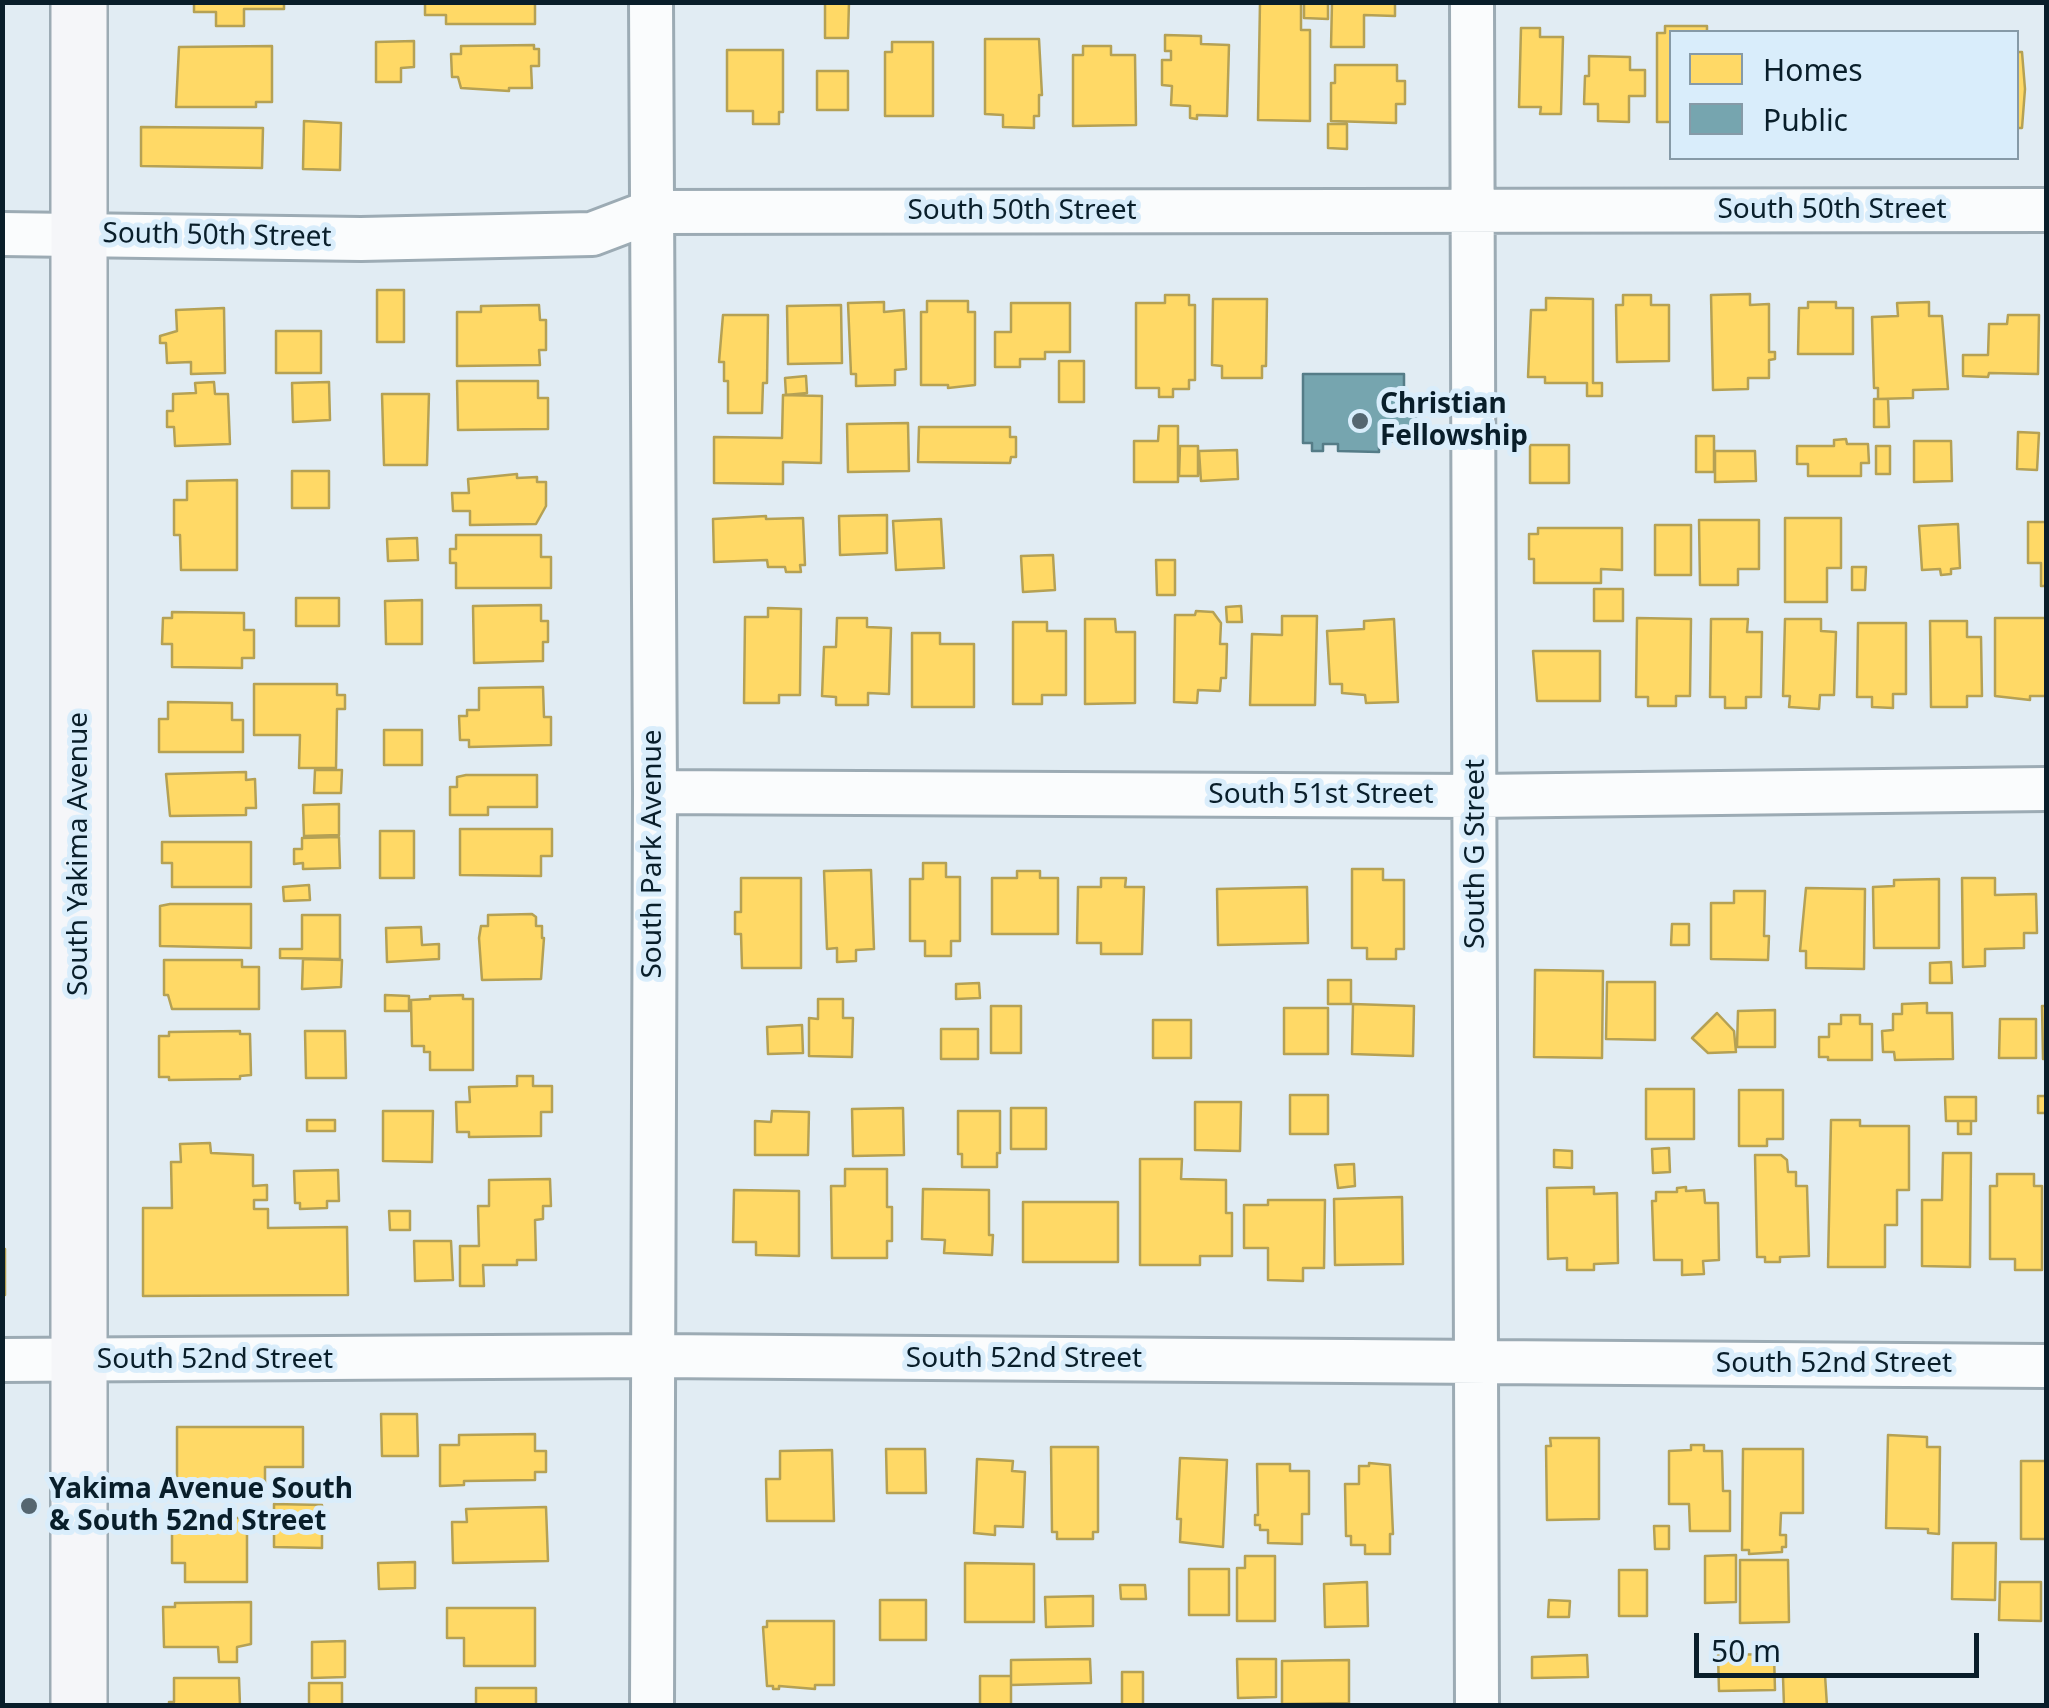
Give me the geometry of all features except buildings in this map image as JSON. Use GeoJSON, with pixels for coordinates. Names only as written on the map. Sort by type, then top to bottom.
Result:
{"type":"FeatureCollection","features":[{"type":"Feature","properties":{"kind":"main road","name":"South Yakima Avenue"},"geometry":{"type":"LineString","coordinates":[[78,1706],[79,2]]}},
{"type":"Feature","properties":{"kind":"street","name":"South Park Avenue"},"geometry":{"type":"LineString","coordinates":[[650,2],[655,792],[652,1706]]}},
{"type":"Feature","properties":{"kind":"street","name":"South G Street"},"geometry":{"type":"LineString","coordinates":[[1472,2],[1477,1706]]}},
{"type":"Feature","properties":{"kind":"street","name":"South 50th Street"},"geometry":{"type":"LineString","coordinates":[[2,234],[361,239],[592,234],[650,212],[2046,210]]}},
{"type":"Feature","properties":{"kind":"street","name":"South 51st Street"},"geometry":{"type":"LineString","coordinates":[[655,792],[1476,796],[2046,789]]}},
{"type":"Feature","properties":{"kind":"street","name":"South 52nd Street"},"geometry":{"type":"LineString","coordinates":[[2,1360],[652,1356],[2046,1366]]}},
{"type":"Feature","properties":{"kind":"place","name":"Christian Fellowship"},"geometry":{"type":"Point","coordinates":[1360,421]}},
{"type":"Feature","properties":{"kind":"place","name":"Yakima Avenue South & South 52nd Street"},"geometry":{"type":"Point","coordinates":[29,1506]}}]}
